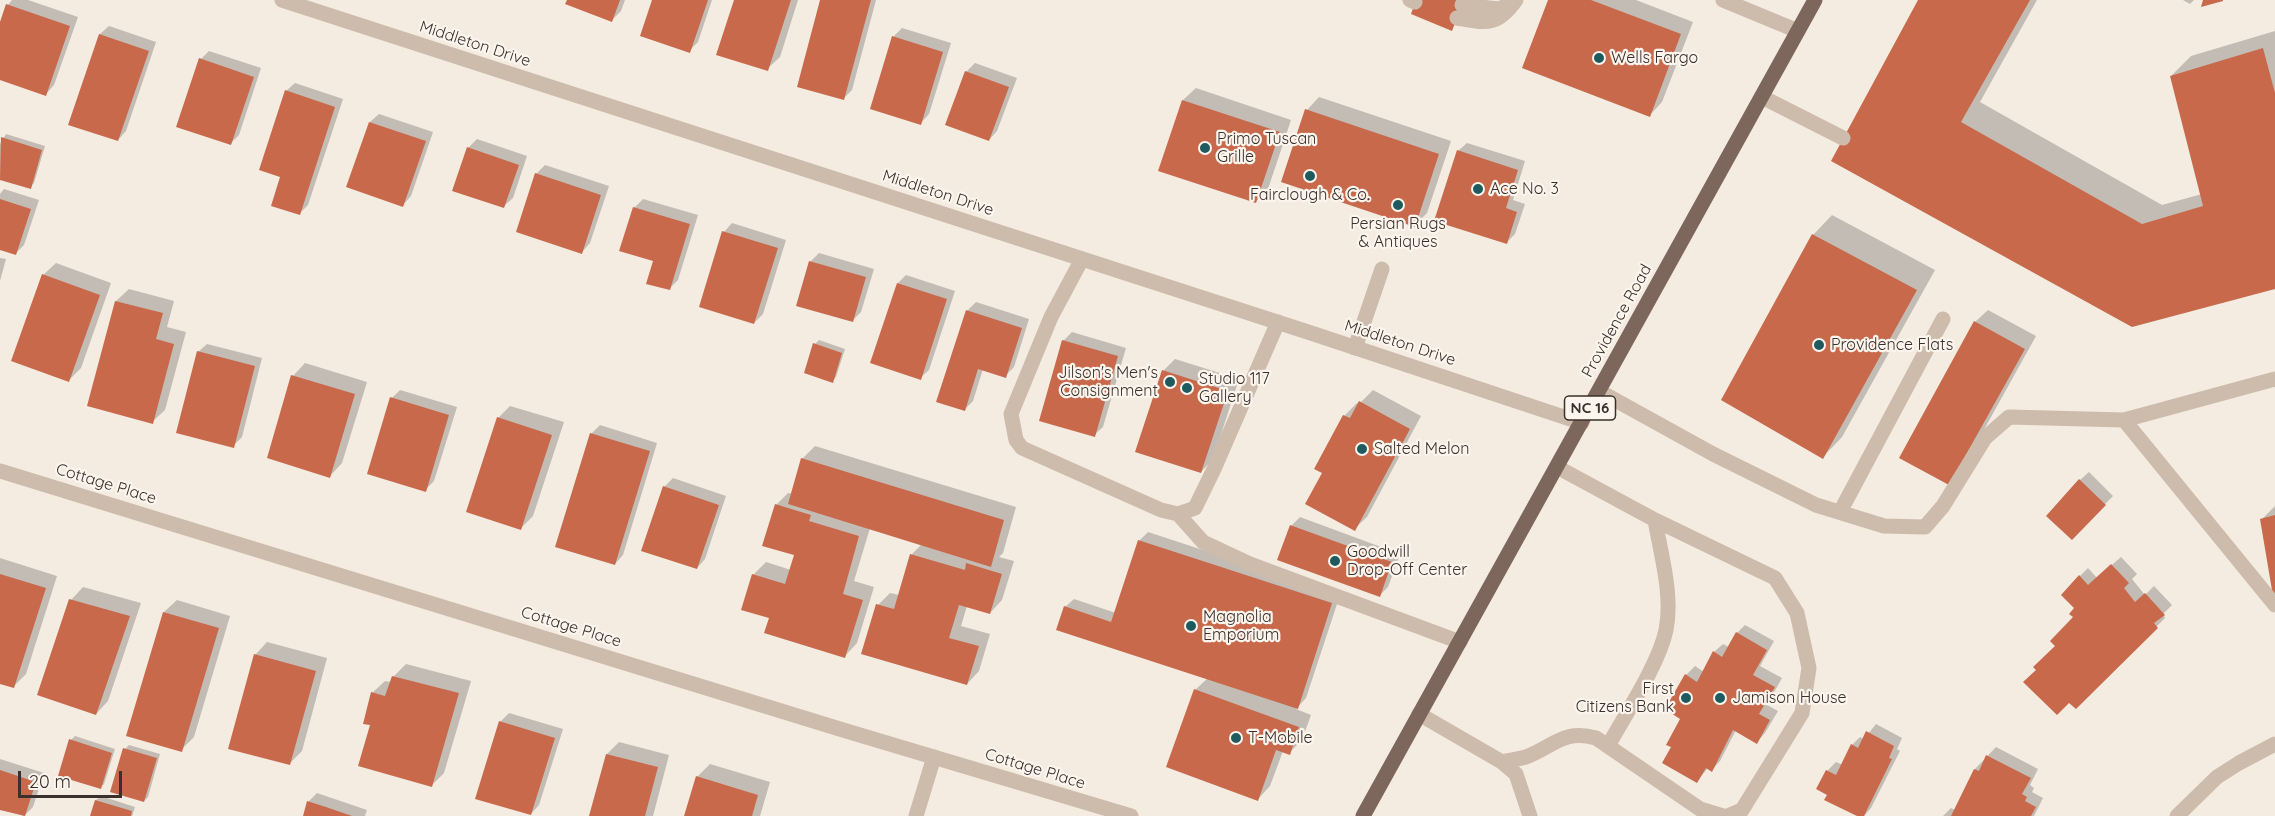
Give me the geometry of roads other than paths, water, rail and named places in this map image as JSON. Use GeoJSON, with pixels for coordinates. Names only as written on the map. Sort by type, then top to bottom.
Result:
{"type":"FeatureCollection","features":[{"type":"Feature","properties":{"kind":"main road","name":"Providence Road"},"geometry":{"type":"LineString","coordinates":[[1363,816],[1815,0]]}},
{"type":"Feature","properties":{"kind":"street","name":"Middleton Drive"},"geometry":{"type":"LineString","coordinates":[[282,0],[1278,322],[1582,423]]}},
{"type":"Feature","properties":{"kind":"street"},"geometry":{"type":"LineString","coordinates":[[1723,0],[1798,31]]}},
{"type":"Feature","properties":{"kind":"street"},"geometry":{"type":"LineString","coordinates":[[1460,12],[1499,9],[1516,1]]}},
{"type":"Feature","properties":{"kind":"street"},"geometry":{"type":"LineString","coordinates":[[1762,97],[1843,138]]}},
{"type":"Feature","properties":{"kind":"street"},"geometry":{"type":"LineString","coordinates":[[1082,259],[1051,318],[1011,414],[1016,440],[1022,448],[1161,510],[1178,514],[1194,508],[1214,469],[1278,322]]}},
{"type":"Feature","properties":{"kind":"street"},"geometry":{"type":"LineString","coordinates":[[1355,348],[1382,269]]}},
{"type":"Feature","properties":{"kind":"street"},"geometry":{"type":"LineString","coordinates":[[1839,512],[1943,320]]}},
{"type":"Feature","properties":{"kind":"street"},"geometry":{"type":"LineString","coordinates":[[1599,391],[1713,454],[1816,505],[1884,526],[1925,527],[1943,506],[1985,438],[2009,417],[2124,420],[2275,379]]}},
{"type":"Feature","properties":{"kind":"street"},"geometry":{"type":"LineString","coordinates":[[2124,420],[2275,605]]}},
{"type":"Feature","properties":{"kind":"street"},"geometry":{"type":"LineString","coordinates":[[1557,467],[1655,520],[1775,578],[1797,613],[1809,668],[1802,713],[1742,810],[1728,816]]}},
{"type":"Feature","properties":{"kind":"street","name":"Cottage Place"},"geometry":{"type":"LineString","coordinates":[[0,471],[1131,816]]}},
{"type":"Feature","properties":{"kind":"street"},"geometry":{"type":"LineString","coordinates":[[1178,514],[1203,542],[1250,564],[1460,642]]}},
{"type":"Feature","properties":{"kind":"street"},"geometry":{"type":"LineString","coordinates":[[1608,746],[1657,657],[1666,630],[1668,603],[1655,520]]}},
{"type":"Feature","properties":{"kind":"street"},"geometry":{"type":"LineString","coordinates":[[1419,714],[1503,762],[1516,774],[1530,816]]}},
{"type":"Feature","properties":{"kind":"street"},"geometry":{"type":"LineString","coordinates":[[1503,762],[1524,757],[1559,740],[1580,734],[1596,738],[1701,810],[1723,816]]}},
{"type":"Feature","properties":{"kind":"street"},"geometry":{"type":"LineString","coordinates":[[2177,816],[2217,777],[2238,762],[2275,744]]}},
{"type":"Feature","properties":{"kind":"street"},"geometry":{"type":"LineString","coordinates":[[916,816],[934,757]]}},
{"type":"Feature","properties":{"kind":"place","name":"Wells Fargo"},"geometry":{"type":"Point","coordinates":[1599,58]}},
{"type":"Feature","properties":{"kind":"place","name":"Primo Tuscan Grille"},"geometry":{"type":"Point","coordinates":[1205,148]}},
{"type":"Feature","properties":{"kind":"place","name":"Fairclough & Co."},"geometry":{"type":"Point","coordinates":[1310,176]}},
{"type":"Feature","properties":{"kind":"place","name":"Ace No. 3"},"geometry":{"type":"Point","coordinates":[1478,189]}},
{"type":"Feature","properties":{"kind":"place","name":"Persian Rugs & Antiques"},"geometry":{"type":"Point","coordinates":[1398,205]}},
{"type":"Feature","properties":{"kind":"place","name":"Providence Flats"},"geometry":{"type":"Point","coordinates":[1819,345]}},
{"type":"Feature","properties":{"kind":"place","name":"Jilson's Men's Consignment"},"geometry":{"type":"Point","coordinates":[1170,382]}},
{"type":"Feature","properties":{"kind":"place","name":"Studio 117 Gallery"},"geometry":{"type":"Point","coordinates":[1187,388]}},
{"type":"Feature","properties":{"kind":"place","name":"Salted Melon"},"geometry":{"type":"Point","coordinates":[1362,449]}},
{"type":"Feature","properties":{"kind":"place","name":"Goodwill Drop-Off Center"},"geometry":{"type":"Point","coordinates":[1335,561]}},
{"type":"Feature","properties":{"kind":"place","name":"Magnolia Emporium"},"geometry":{"type":"Point","coordinates":[1191,626]}},
{"type":"Feature","properties":{"kind":"place","name":"First Citizens Bank"},"geometry":{"type":"Point","coordinates":[1686,698]}},
{"type":"Feature","properties":{"kind":"place","name":"Jamison House"},"geometry":{"type":"Point","coordinates":[1720,698]}},
{"type":"Feature","properties":{"kind":"place","name":"T-Mobile"},"geometry":{"type":"Point","coordinates":[1236,738]}}]}
